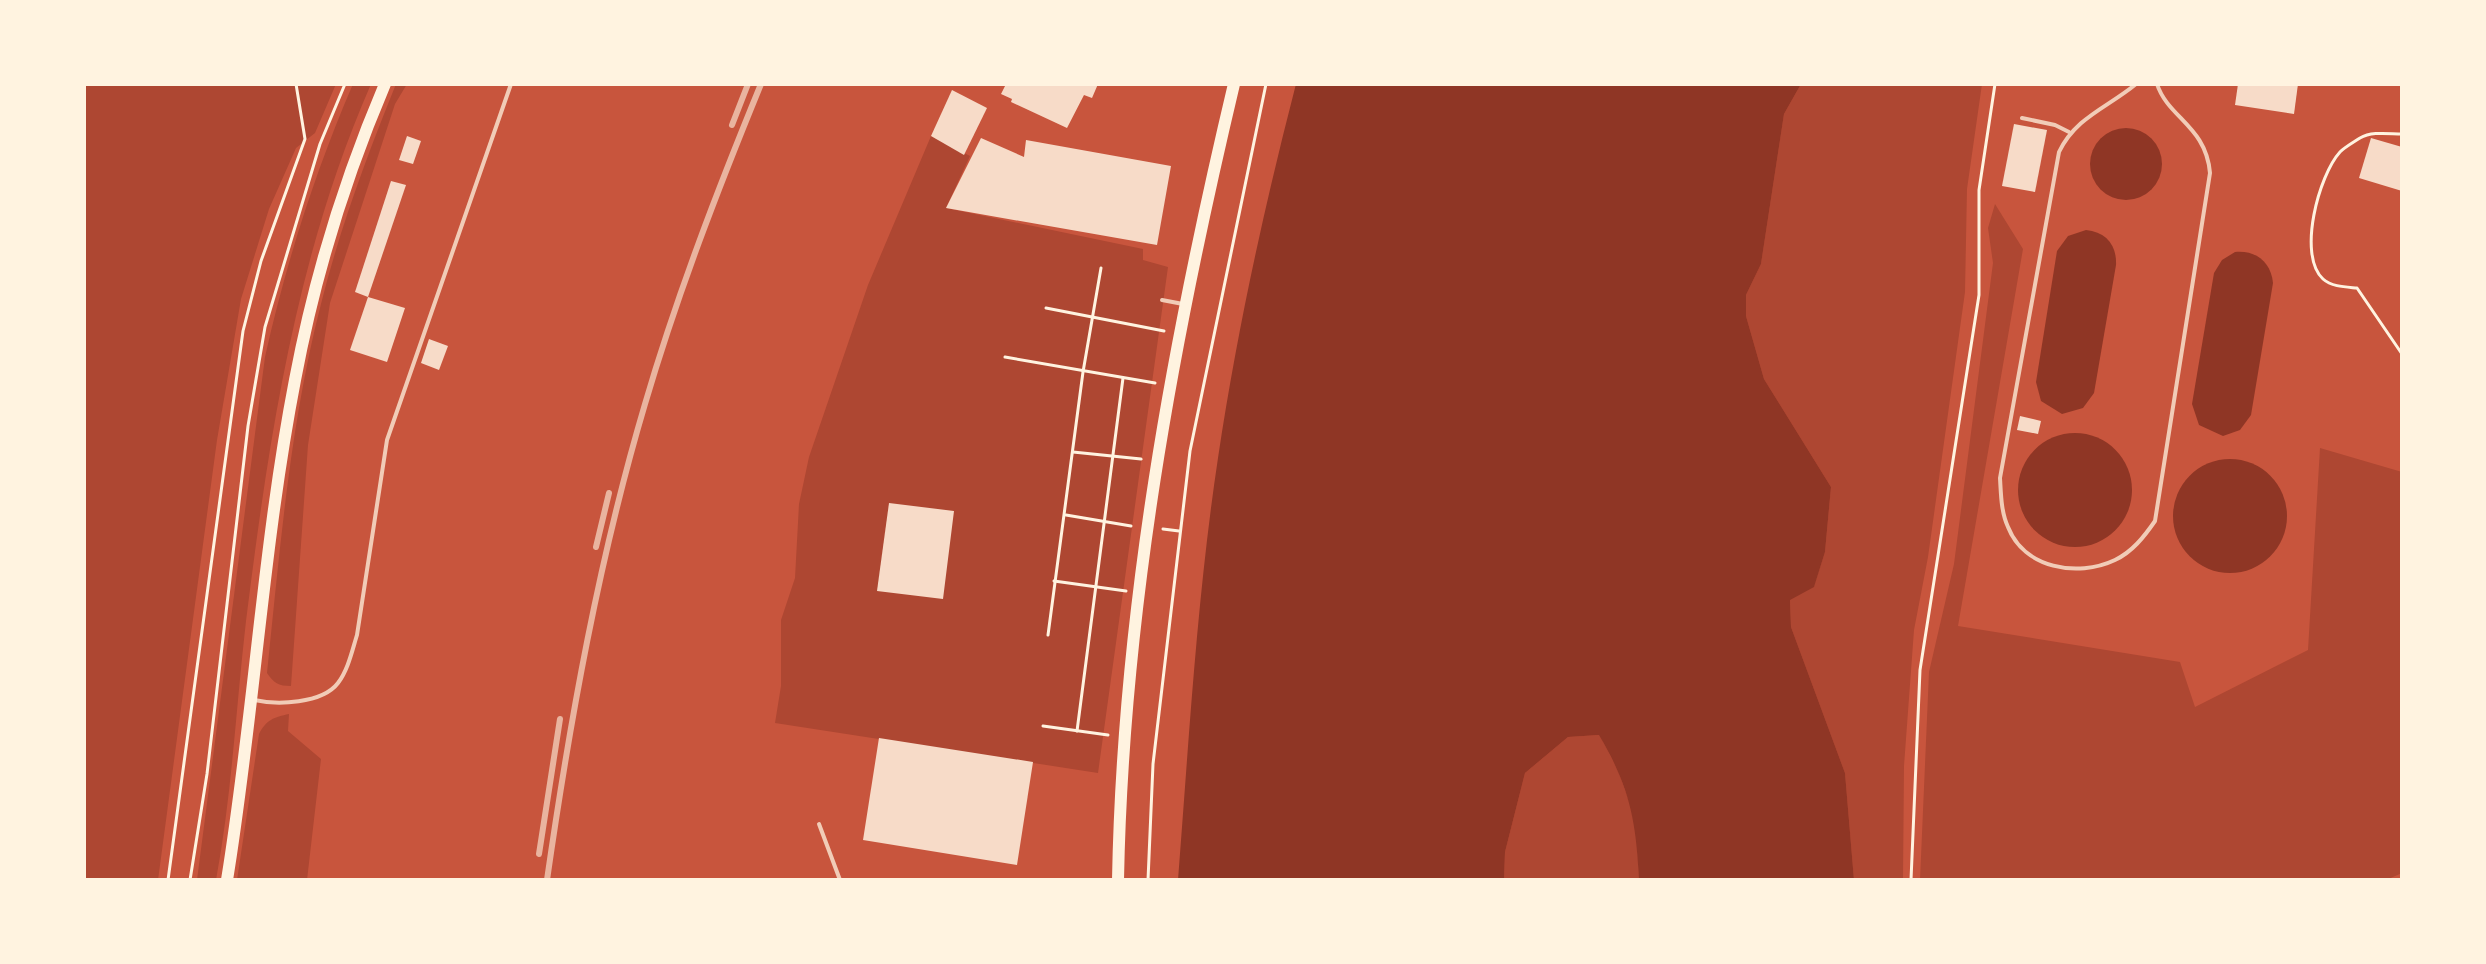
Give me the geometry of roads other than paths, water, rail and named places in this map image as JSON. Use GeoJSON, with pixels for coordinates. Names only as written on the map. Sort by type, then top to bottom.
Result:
{"type":"FeatureCollection","features":[{"type":"Feature","properties":{"kind":"main road"},"geometry":{"type":"LineString","coordinates":[[227,880],[295,380],[326,251],[365,131],[385,84]]}},
{"type":"Feature","properties":{"kind":"main road"},"geometry":{"type":"LineString","coordinates":[[1118,880],[1128,698],[1149,527],[1185,305],[1234,84]]}},
{"type":"Feature","properties":{"kind":"lane"},"geometry":{"type":"LineString","coordinates":[[251,700],[268,703],[321,696],[337,684],[347,665],[357,635],[387,440],[511,84]]}},
{"type":"Feature","properties":{"kind":"lane"},"geometry":{"type":"LineString","coordinates":[[2136,84],[2083,118],[2069,132],[2059,152],[2000,478],[2003,514],[2021,549],[2034,560],[2051,566],[2090,568],[2114,561],[2130,551],[2155,521],[2210,173],[2209,158],[2190,124],[2165,100],[2157,84]]}},
{"type":"Feature","properties":{"kind":"lane"},"geometry":{"type":"LineString","coordinates":[[2022,118],[2055,125],[2069,132]]}},
{"type":"Feature","properties":{"kind":"lane"},"geometry":{"type":"LineString","coordinates":[[1162,300],[1185,305]]}},
{"type":"Feature","properties":{"kind":"lane"},"geometry":{"type":"LineString","coordinates":[[819,824],[840,880]]}},
{"type":"Feature","properties":{"kind":"railway"},"geometry":{"type":"LineString","coordinates":[[732,125],[748,84]]}},
{"type":"Feature","properties":{"kind":"railway"},"geometry":{"type":"LineString","coordinates":[[547,880],[587,640],[629,462],[684,283],[761,84]]}},
{"type":"Feature","properties":{"kind":"railway"},"geometry":{"type":"LineString","coordinates":[[596,547],[609,493]]}},
{"type":"Feature","properties":{"kind":"railway"},"geometry":{"type":"LineString","coordinates":[[539,854],[560,719]]}}]}
